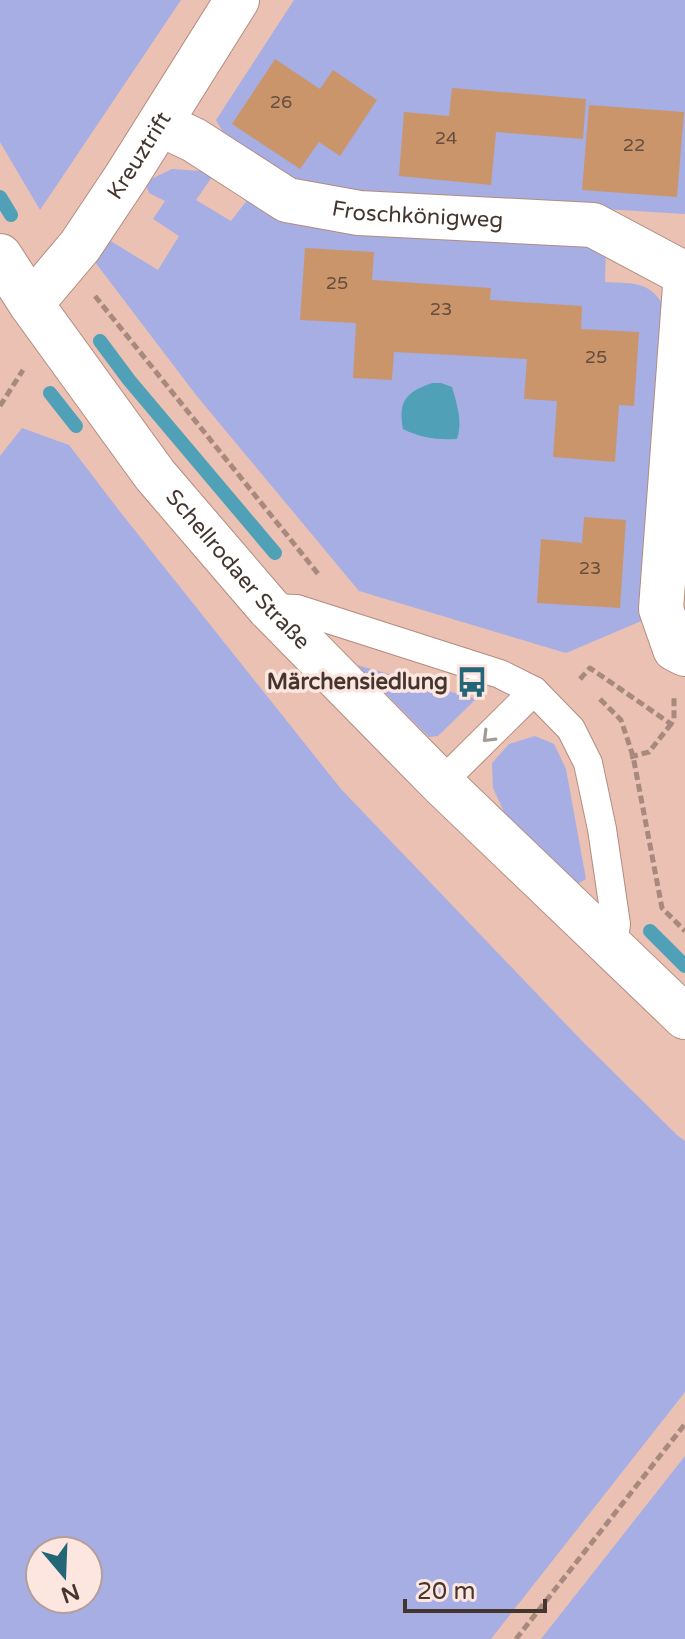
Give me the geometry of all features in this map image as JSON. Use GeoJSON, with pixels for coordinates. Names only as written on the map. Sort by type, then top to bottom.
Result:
{"type":"FeatureCollection","features":[{"type":"Feature","properties":{"kind":"street","name":"Kreuztrift"},"geometry":{"type":"LineString","coordinates":[[31,304],[68,263],[237,0]]}},
{"type":"Feature","properties":{"kind":"street","name":"Froschkönigweg"},"geometry":{"type":"LineString","coordinates":[[160,124],[194,140],[287,200],[359,213],[593,225],[685,274]]}},
{"type":"Feature","properties":{"kind":"street","name":"Schellrodaer Straße"},"geometry":{"type":"LineString","coordinates":[[0,256],[31,304],[155,475],[269,608],[441,783],[685,1017]]}},
{"type":"Feature","properties":{"kind":"street"},"geometry":{"type":"LineString","coordinates":[[680,651],[661,609],[685,286]]}},
{"type":"Feature","properties":{"kind":"lane"},"geometry":{"type":"LineString","coordinates":[[269,608],[297,609],[500,674],[534,691],[571,729],[588,763],[602,829],[616,924],[613,947]]}},
{"type":"Feature","properties":{"kind":"lane"},"geometry":{"type":"LineString","coordinates":[[441,783],[534,691]]}},
{"type":"Feature","properties":{"kind":"path"},"geometry":{"type":"LineString","coordinates":[[68,263],[329,586]]}},
{"type":"Feature","properties":{"kind":"path"},"geometry":{"type":"LineString","coordinates":[[621,760],[649,752],[674,719],[680,651]]}},
{"type":"Feature","properties":{"kind":"path"},"geometry":{"type":"LineString","coordinates":[[569,673],[580,679],[590,668],[671,724]]}},
{"type":"Feature","properties":{"kind":"path"},"geometry":{"type":"LineString","coordinates":[[591,689],[621,720],[633,756],[662,908],[685,931]]}},
{"type":"Feature","properties":{"kind":"path"},"geometry":{"type":"LineString","coordinates":[[516,1639],[685,1424]]}},
{"type":"Feature","properties":{"kind":"shaded area"},"geometry":{"type":"Polygon","coordinates":[[[0,0],[181,0],[40,210],[0,142],[0,0]]]}},
{"type":"Feature","properties":{"kind":"shaded area"},"geometry":{"type":"Polygon","coordinates":[[[294,0],[685,0],[685,214],[363,194],[304,186],[224,134],[216,120],[294,0]]]}},
{"type":"Feature","properties":{"kind":"shaded area"},"geometry":{"type":"Polygon","coordinates":[[[172,169],[201,171],[212,177],[196,200],[231,221],[248,199],[291,222],[311,227],[606,246],[605,282],[648,288],[666,310],[646,619],[566,653],[359,591],[196,395],[95,262],[109,240],[158,270],[179,236],[153,219],[165,201],[149,193],[145,182],[172,169]]]}},
{"type":"Feature","properties":{"kind":"shaded area"},"geometry":{"type":"Polygon","coordinates":[[[432,383],[452,387],[459,420],[457,439],[429,438],[403,429],[402,411],[406,399],[416,390],[432,383]]]}},
{"type":"Feature","properties":{"kind":"shaded area"},"geometry":{"type":"Polygon","coordinates":[[[22,428],[69,445],[341,789],[583,1042],[685,1141],[685,1392],[491,1639],[0,1639],[0,456],[22,428]]]}},
{"type":"Feature","properties":{"kind":"shaded area"},"geometry":{"type":"Polygon","coordinates":[[[357,665],[476,699],[438,736],[429,737],[357,665]]]}},
{"type":"Feature","properties":{"kind":"shaded area"},"geometry":{"type":"Polygon","coordinates":[[[535,736],[554,744],[566,769],[586,879],[577,884],[506,816],[493,788],[492,763],[509,744],[535,736]]]}},
{"type":"Feature","properties":{"kind":"shaded area"},"geometry":{"type":"Polygon","coordinates":[[[685,1456],[685,1639],[541,1639],[685,1456]]]}},
{"type":"Feature","properties":{"kind":"building"},"geometry":{"type":"Polygon","coordinates":[[[275,59],[320,89],[333,70],[377,100],[340,156],[319,142],[300,169],[232,124],[275,59]]]}},
{"type":"Feature","properties":{"kind":"building"},"geometry":{"type":"Polygon","coordinates":[[[452,88],[586,99],[583,139],[496,132],[491,185],[399,176],[404,112],[449,116],[452,88]]]}},
{"type":"Feature","properties":{"kind":"building"},"geometry":{"type":"Polygon","coordinates":[[[589,105],[684,112],[677,197],[582,190],[589,105]]]}},
{"type":"Feature","properties":{"kind":"building"},"geometry":{"type":"Polygon","coordinates":[[[305,248],[374,252],[372,280],[491,288],[490,300],[582,306],[581,329],[639,332],[634,406],[619,405],[615,462],[553,457],[557,401],[524,399],[527,359],[394,352],[392,380],[353,378],[356,323],[300,320],[305,248]]]}},
{"type":"Feature","properties":{"kind":"building"},"geometry":{"type":"Polygon","coordinates":[[[584,517],[626,520],[620,608],[537,603],[541,539],[582,543],[584,517]]]}},
{"type":"Feature","properties":{"kind":"waterway"},"geometry":{"type":"LineString","coordinates":[[0,197],[11,215]]}},
{"type":"Feature","properties":{"kind":"waterway"},"geometry":{"type":"LineString","coordinates":[[100,341],[129,380],[275,553]]}},
{"type":"Feature","properties":{"kind":"waterway"},"geometry":{"type":"LineString","coordinates":[[50,393],[76,426]]}},
{"type":"Feature","properties":{"kind":"waterway"},"geometry":{"type":"LineString","coordinates":[[650,931],[685,966]]}},
{"type":"Feature","properties":{"kind":"place","name":"Märchensiedlung"},"geometry":{"type":"Point","coordinates":[472,682]}}]}
